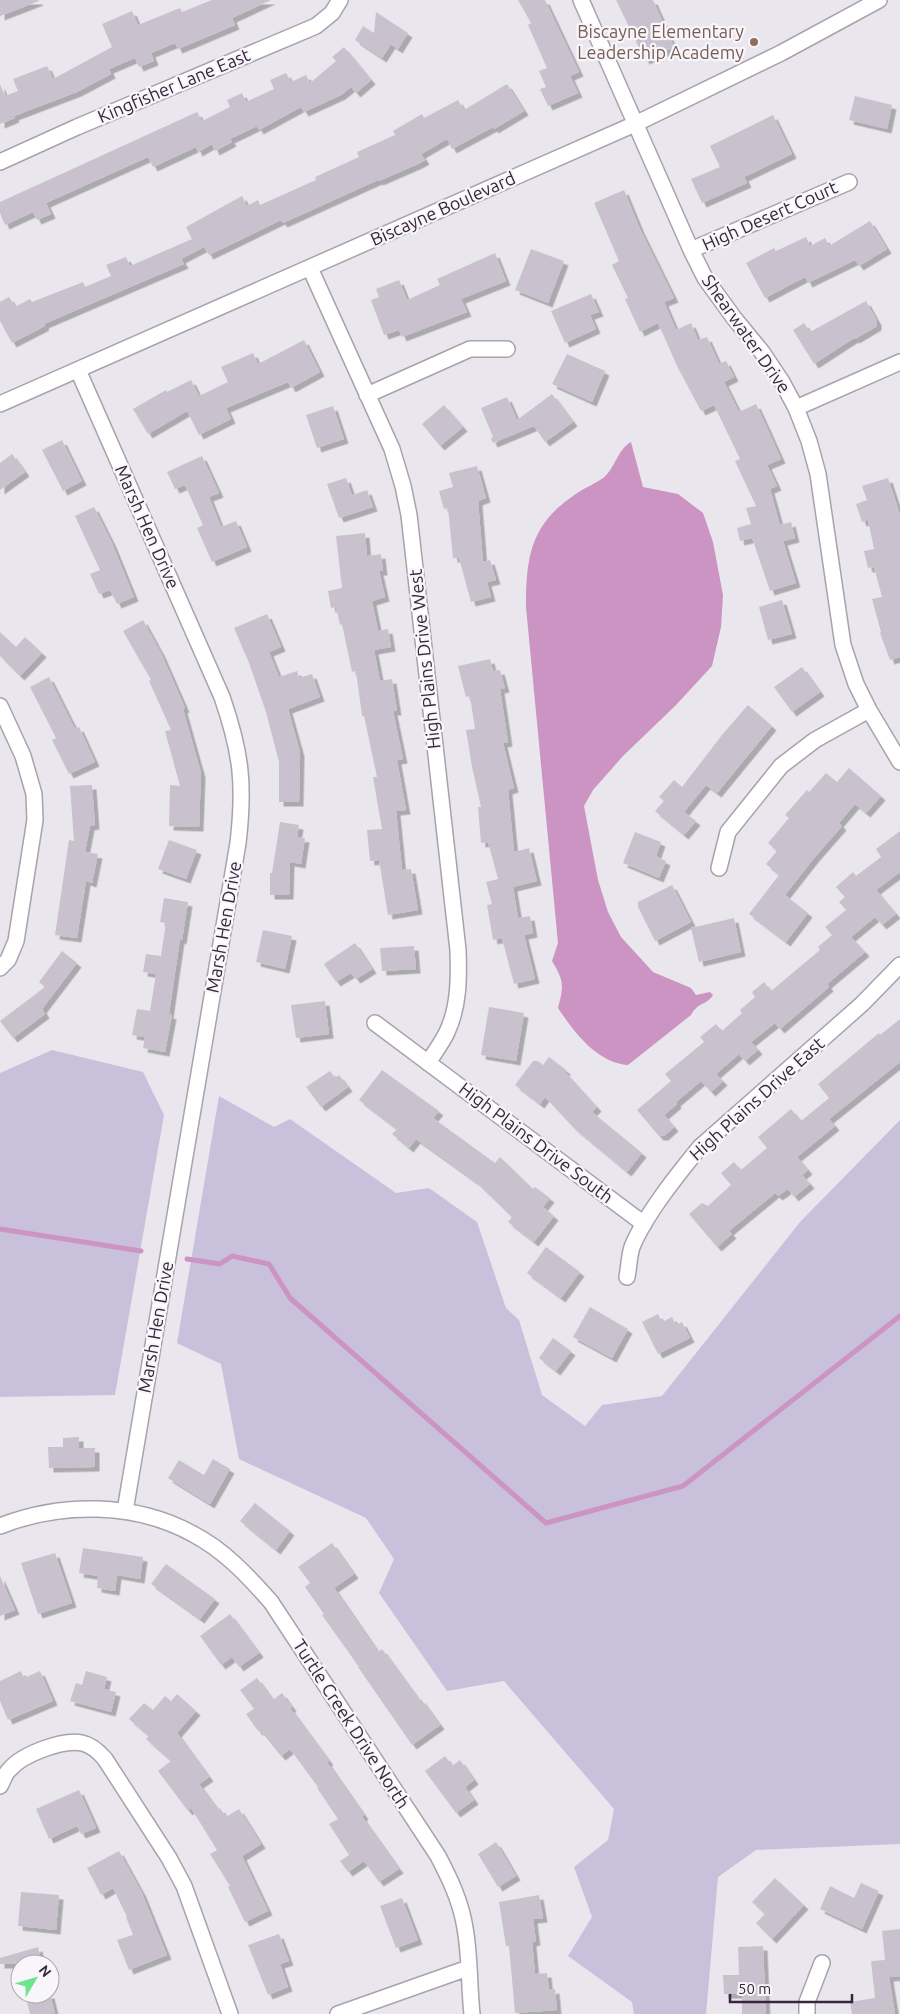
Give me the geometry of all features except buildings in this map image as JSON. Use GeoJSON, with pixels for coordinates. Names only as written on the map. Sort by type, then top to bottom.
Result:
{"type":"FeatureCollection","features":[{"type":"Feature","properties":{"kind":"street","name":"Kingfisher Lane East"},"geometry":{"type":"LineString","coordinates":[[0,162],[316,26],[332,12],[340,0]]}},
{"type":"Feature","properties":{"kind":"street","name":"Shearwater Drive"},"geometry":{"type":"LineString","coordinates":[[581,0],[705,278],[762,352],[782,382],[796,408],[809,441],[818,474],[843,645],[856,684],[900,762]]}},
{"type":"Feature","properties":{"kind":"street","name":"Biscayne Boulevard"},"geometry":{"type":"LineString","coordinates":[[0,404],[635,124],[781,53],[879,0]]}},
{"type":"Feature","properties":{"kind":"street","name":"High Desert Court"},"geometry":{"type":"LineString","coordinates":[[691,250],[849,182]]}},
{"type":"Feature","properties":{"kind":"street","name":"High Plains Drive West"},"geometry":{"type":"LineString","coordinates":[[310,268],[392,449],[409,515],[458,950],[459,979],[455,1009],[447,1032],[428,1063]]}},
{"type":"Feature","properties":{"kind":"street"},"geometry":{"type":"LineString","coordinates":[[367,395],[470,349],[507,349]]}},
{"type":"Feature","properties":{"kind":"street"},"geometry":{"type":"LineString","coordinates":[[796,408],[900,362]]}},
{"type":"Feature","properties":{"kind":"street","name":"Marsh Hen Drive"},"geometry":{"type":"LineString","coordinates":[[78,370],[222,697],[240,756],[242,783],[242,814],[238,843],[125,1511]]}},
{"type":"Feature","properties":{"kind":"street"},"geometry":{"type":"LineString","coordinates":[[0,706],[30,774],[34,794],[35,820],[16,941],[8,960],[0,968]]}},
{"type":"Feature","properties":{"kind":"street"},"geometry":{"type":"LineString","coordinates":[[719,868],[728,832],[781,766],[815,740],[869,710]]}},
{"type":"Feature","properties":{"kind":"street","name":"High Plains Drive East"},"geometry":{"type":"LineString","coordinates":[[627,1277],[632,1248],[644,1224],[680,1171],[700,1147],[862,1004],[900,965]]}},
{"type":"Feature","properties":{"kind":"street","name":"High Plains Drive South"},"geometry":{"type":"LineString","coordinates":[[375,1023],[644,1224]]}},
{"type":"Feature","properties":{"kind":"street","name":"Turtle Creek Drive North"},"geometry":{"type":"LineString","coordinates":[[0,1526],[28,1517],[74,1509],[125,1511],[168,1523],[193,1534],[222,1552],[248,1575],[270,1602],[438,1856],[451,1881],[466,1930],[472,2014]]}},
{"type":"Feature","properties":{"kind":"street"},"geometry":{"type":"LineString","coordinates":[[0,1786],[8,1770],[22,1759],[53,1746],[69,1742],[84,1744],[96,1750],[105,1758],[169,1858],[184,1886],[230,2014]]}},
{"type":"Feature","properties":{"kind":"street"},"geometry":{"type":"LineString","coordinates":[[806,2014],[807,2002],[822,1963]]}},
{"type":"Feature","properties":{"kind":"street"},"geometry":{"type":"LineString","coordinates":[[338,2014],[468,1968]]}},
{"type":"Feature","properties":{"kind":"shaded area"},"geometry":{"type":"Polygon","coordinates":[[[631,442],[643,487],[678,494],[703,513],[713,542],[723,595],[721,627],[712,666],[676,705],[623,756],[593,790],[584,806],[598,880],[608,912],[621,937],[653,972],[691,988],[696,995],[710,992],[713,995],[628,1065],[606,1059],[587,1045],[558,1008],[562,983],[552,961],[558,943],[526,607],[526,590],[527,573],[533,544],[539,531],[559,507],[603,478],[622,450],[631,442]]]}},
{"type":"Feature","properties":{"kind":"shaded area"},"geometry":{"type":"Polygon","coordinates":[[[52,1050],[143,1072],[164,1115],[115,1395],[0,1397],[0,1073],[52,1050]]]}},
{"type":"Feature","properties":{"kind":"shaded area"},"geometry":{"type":"Polygon","coordinates":[[[219,1096],[274,1127],[290,1119],[396,1193],[429,1188],[477,1222],[506,1308],[519,1320],[542,1395],[585,1426],[602,1405],[662,1396],[800,1222],[900,1120],[900,1844],[756,1850],[718,1877],[706,2014],[634,2014],[632,2002],[568,1956],[592,1917],[574,1867],[608,1840],[614,1809],[504,1681],[447,1691],[379,1593],[394,1559],[366,1518],[239,1459],[221,1364],[177,1343],[219,1096]]]}},
{"type":"Feature","properties":{"kind":"waterway"},"geometry":{"type":"LineString","coordinates":[[0,1229],[141,1251]]}},
{"type":"Feature","properties":{"kind":"waterway"},"geometry":{"type":"LineString","coordinates":[[187,1259],[220,1264],[232,1256],[269,1264],[290,1298],[546,1523],[683,1486],[900,1316]]}},
{"type":"Feature","properties":{"kind":"place","name":"Biscayne Elementary Leadership Academy"},"geometry":{"type":"Point","coordinates":[754,42]}}]}
